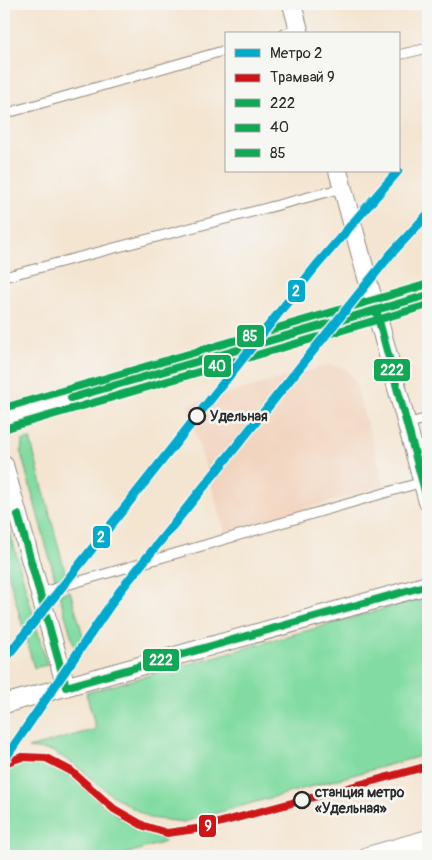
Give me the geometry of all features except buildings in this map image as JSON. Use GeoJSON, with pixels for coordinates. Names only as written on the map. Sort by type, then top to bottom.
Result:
{"type":"FeatureCollection","features":[{"type":"Feature","properties":{"kind":"street"},"geometry":{"type":"LineString","coordinates":[[292,4],[294,32]]}},
{"type":"Feature","properties":{"kind":"street"},"geometry":{"type":"LineString","coordinates":[[340,180],[407,424],[426,481],[428,502]]}},
{"type":"Feature","properties":{"kind":"street"},"geometry":{"type":"LineString","coordinates":[[4,418],[428,295]]}},
{"type":"Feature","properties":{"kind":"street"},"geometry":{"type":"LineString","coordinates":[[4,465],[66,687]]}},
{"type":"Feature","properties":{"kind":"street"},"geometry":{"type":"LineString","coordinates":[[4,704],[428,585]]}},
{"type":"Feature","properties":{"kind":"street"},"geometry":{"type":"LineString","coordinates":[[368,856],[402,852],[428,839]]}},
{"type":"Feature","properties":{"kind":"lane"},"geometry":{"type":"LineString","coordinates":[[400,55],[428,48]]}},
{"type":"Feature","properties":{"kind":"lane"},"geometry":{"type":"LineString","coordinates":[[4,114],[225,50]]}},
{"type":"Feature","properties":{"kind":"lane"},"geometry":{"type":"LineString","coordinates":[[4,278],[340,180]]}},
{"type":"Feature","properties":{"kind":"lane"},"geometry":{"type":"LineString","coordinates":[[407,424],[428,418]]}},
{"type":"Feature","properties":{"kind":"lane"},"geometry":{"type":"LineString","coordinates":[[40,593],[426,481]]}},
{"type":"Feature","properties":{"kind":"shaded area"},"geometry":{"type":"Polygon","coordinates":[[[330,365],[345,368],[354,378],[385,486],[225,532],[187,405],[330,365]]]}},
{"type":"Feature","properties":{"kind":"green space"},"geometry":{"type":"Polygon","coordinates":[[[30,439],[67,579],[56,582],[21,453],[22,441],[30,439]]]}},
{"type":"Feature","properties":{"kind":"green space"},"geometry":{"type":"Polygon","coordinates":[[[4,510],[47,665],[34,668],[4,558],[4,510]]]}},
{"type":"Feature","properties":{"kind":"green space"},"geometry":{"type":"Polygon","coordinates":[[[70,591],[87,649],[76,652],[59,594],[70,591]]]}},
{"type":"Feature","properties":{"kind":"green space"},"geometry":{"type":"Polygon","coordinates":[[[419,599],[421,602],[428,601],[428,754],[184,822],[149,818],[110,794],[71,762],[52,751],[28,748],[96,729],[86,693],[419,599]]]}},
{"type":"Feature","properties":{"kind":"green space"},"geometry":{"type":"Polygon","coordinates":[[[24,762],[46,764],[68,774],[103,805],[138,830],[163,836],[165,842],[118,856],[4,856],[4,768],[24,762]]]}},
{"type":"Feature","properties":{"kind":"metro line","name":"2"},"geometry":{"type":"LineString","coordinates":[[4,660],[316,266],[397,172]]}},
{"type":"Feature","properties":{"kind":"metro line","name":"2"},"geometry":{"type":"LineString","coordinates":[[4,760],[120,591],[390,255],[428,214]]}},
{"type":"Feature","properties":{"kind":"tram line","name":"9"},"geometry":{"type":"LineString","coordinates":[[4,763],[22,757],[46,758],[71,771],[114,809],[144,826],[167,833],[196,829],[428,766]]}},
{"type":"Feature","properties":{"kind":"transit line","name":"85"},"geometry":{"type":"LineString","coordinates":[[4,408],[425,285]]}},
{"type":"Feature","properties":{"kind":"transit line","name":"222"},"geometry":{"type":"LineString","coordinates":[[71,398],[428,295]]}},
{"type":"Feature","properties":{"kind":"transit line","name":"40"},"geometry":{"type":"LineString","coordinates":[[7,428],[428,305]]}},
{"type":"Feature","properties":{"kind":"transit line","name":"222"},"geometry":{"type":"LineString","coordinates":[[376,310],[428,502]]}},
{"type":"Feature","properties":{"kind":"transit line","name":"222"},"geometry":{"type":"LineString","coordinates":[[18,515],[66,687],[428,585]]}},
{"type":"Feature","properties":{"kind":"place","name":"Удельная"},"geometry":{"type":"Point","coordinates":[197,416]}},
{"type":"Feature","properties":{"kind":"place","name":"станция метро «Удельная»"},"geometry":{"type":"Point","coordinates":[302,800]}}]}
